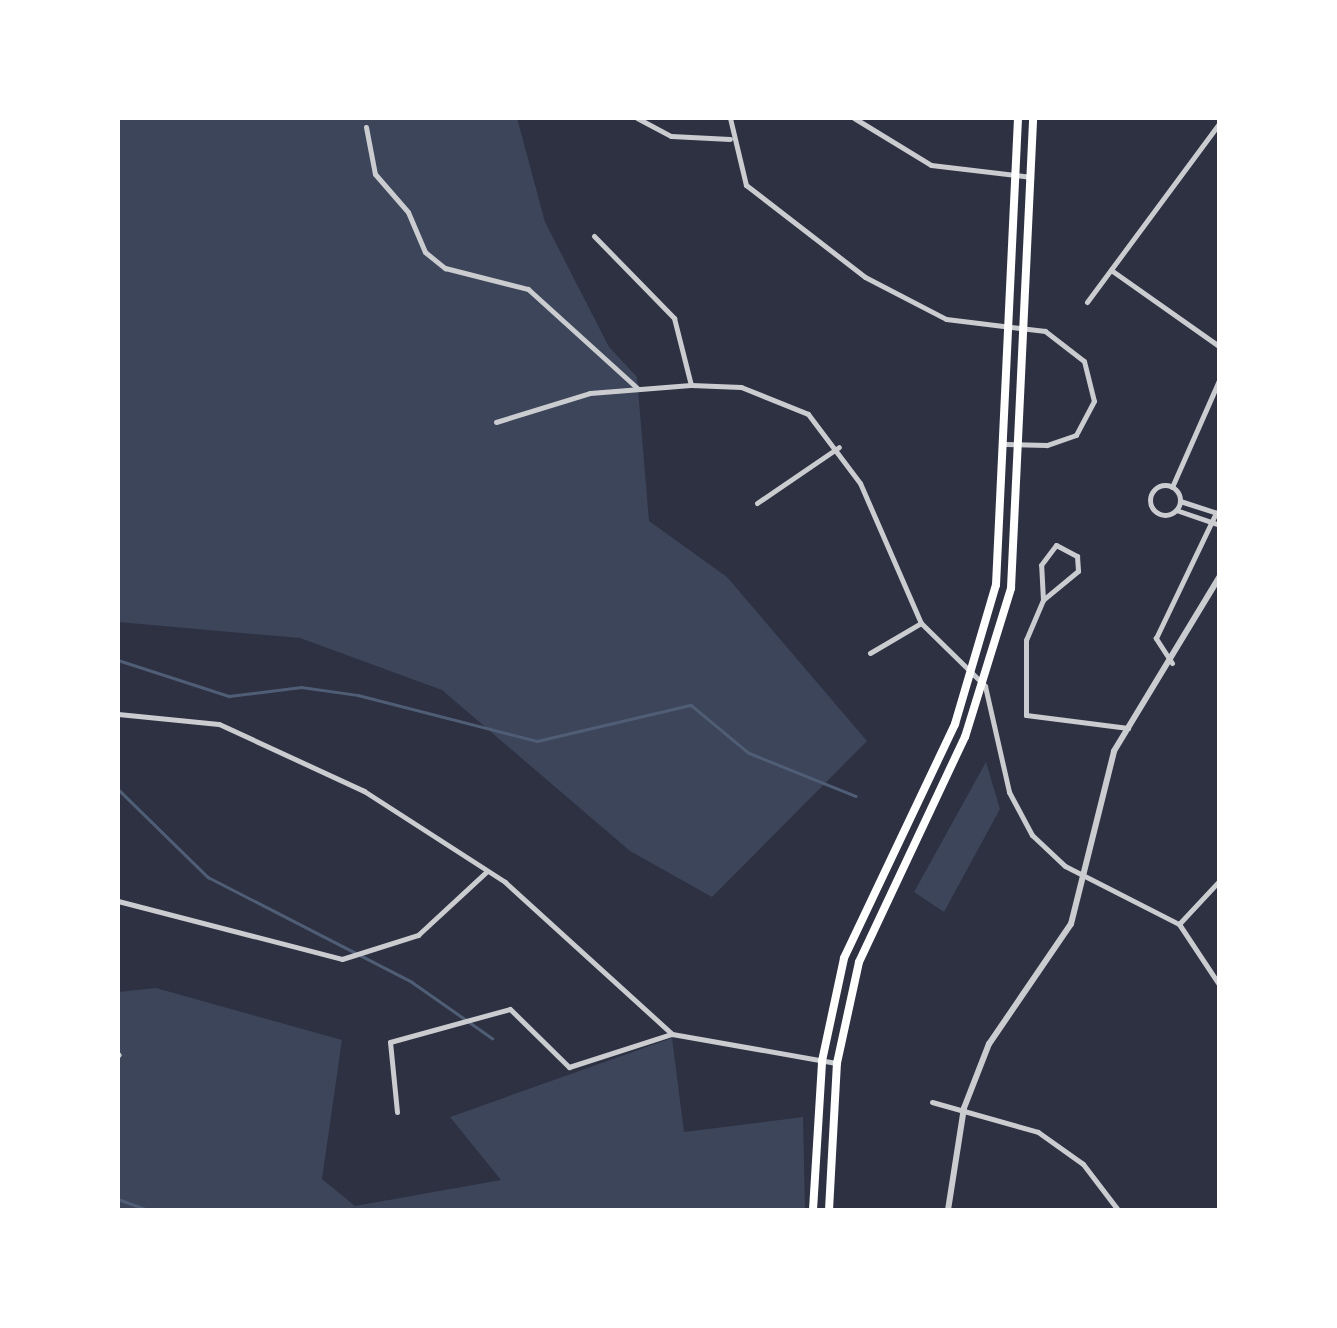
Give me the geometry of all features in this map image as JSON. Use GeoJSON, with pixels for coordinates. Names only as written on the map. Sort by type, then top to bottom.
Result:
{"type":"FeatureCollection","features":[{"type":"Feature","properties":{"kind":"main road"},"geometry":{"type":"LineString","coordinates":[[813,1210],[822,1061],[862,911],[974,675],[1000,553],[1018,118]]}},
{"type":"Feature","properties":{"kind":"main road"},"geometry":{"type":"LineString","coordinates":[[828,1210],[837,1063],[876,916],[985,686],[1011,588],[1021,444],[1033,118]]}},
{"type":"Feature","properties":{"kind":"street"},"geometry":{"type":"LineString","coordinates":[[637,118],[671,136],[730,140]]}},
{"type":"Feature","properties":{"kind":"street"},"geometry":{"type":"LineString","coordinates":[[730,118],[730,140],[760,201],[904,304],[946,320],[1025,326],[1079,356],[1094,390],[1076,434],[1005,444]]}},
{"type":"Feature","properties":{"kind":"street"},"geometry":{"type":"LineString","coordinates":[[854,118],[931,165],[1031,177]]}},
{"type":"Feature","properties":{"kind":"street"},"geometry":{"type":"LineString","coordinates":[[1087,302],[1220,122]]}},
{"type":"Feature","properties":{"kind":"street"},"geometry":{"type":"LineString","coordinates":[[366,127],[375,174],[408,212],[425,252],[444,268],[528,289],[637,388]]}},
{"type":"Feature","properties":{"kind":"street"},"geometry":{"type":"LineString","coordinates":[[594,236],[674,318],[692,385]]}},
{"type":"Feature","properties":{"kind":"street"},"geometry":{"type":"LineString","coordinates":[[1111,270],[1220,347]]}},
{"type":"Feature","properties":{"kind":"street"},"geometry":{"type":"LineString","coordinates":[[1172,487],[1220,378]]}},
{"type":"Feature","properties":{"kind":"street"},"geometry":{"type":"LineString","coordinates":[[496,422],[609,390],[692,385],[776,398],[839,447],[920,622],[985,686],[1014,805],[1054,858],[1178,924],[1220,986]]}},
{"type":"Feature","properties":{"kind":"street"},"geometry":{"type":"LineString","coordinates":[[757,503],[839,447]]}},
{"type":"Feature","properties":{"kind":"street"},"geometry":{"type":"LineString","coordinates":[[1172,487],[1180,500],[1218,514],[1154,645],[1172,663]]}},
{"type":"Feature","properties":{"kind":"street"},"geometry":{"type":"LineString","coordinates":[[1172,487],[1156,488],[1150,500],[1162,514],[1176,510],[1216,524]]}},
{"type":"Feature","properties":{"kind":"street"},"geometry":{"type":"LineString","coordinates":[[1176,510],[1180,500]]}},
{"type":"Feature","properties":{"kind":"street"},"geometry":{"type":"LineString","coordinates":[[1043,600],[1078,571],[1068,548],[1045,552],[1043,600],[1026,640],[1026,716],[1128,728]]}},
{"type":"Feature","properties":{"kind":"street"},"geometry":{"type":"LineString","coordinates":[[948,1210],[964,1108],[1000,1026],[1066,936],[1128,728],[1172,663],[1220,576]]}},
{"type":"Feature","properties":{"kind":"street"},"geometry":{"type":"LineString","coordinates":[[870,653],[920,622]]}},
{"type":"Feature","properties":{"kind":"street"},"geometry":{"type":"LineString","coordinates":[[118,714],[182,714],[263,742],[364,791],[486,872],[672,1034]]}},
{"type":"Feature","properties":{"kind":"street"},"geometry":{"type":"LineString","coordinates":[[118,901],[342,958],[418,935],[486,872]]}},
{"type":"Feature","properties":{"kind":"street"},"geometry":{"type":"LineString","coordinates":[[1178,924],[1220,880]]}},
{"type":"Feature","properties":{"kind":"street"},"geometry":{"type":"LineString","coordinates":[[397,1112],[390,1042],[510,1009],[565,1066],[672,1034],[837,1063]]}},
{"type":"Feature","properties":{"kind":"street"},"geometry":{"type":"LineString","coordinates":[[932,1102],[964,1108],[1059,1145],[1118,1210]]}},
{"type":"Feature","properties":{"kind":"shaded area"},"geometry":{"type":"Polygon","coordinates":[[[118,118],[517,118],[545,222],[609,347],[637,377],[649,521],[727,577],[867,741],[712,897],[630,851],[442,690],[300,638],[118,622],[118,118]]]}},
{"type":"Feature","properties":{"kind":"shaded area"},"geometry":{"type":"Polygon","coordinates":[[[986,762],[1000,809],[944,912],[914,892],[986,762]]]}},
{"type":"Feature","properties":{"kind":"shaded area"},"geometry":{"type":"Polygon","coordinates":[[[156,988],[342,1040],[322,1179],[355,1206],[501,1180],[450,1117],[672,1038],[684,1132],[803,1117],[805,1210],[118,1210],[118,992],[156,988]]]}},
{"type":"Feature","properties":{"kind":"waterway"},"geometry":{"type":"LineString","coordinates":[[118,660],[229,696],[301,687],[358,695],[537,741],[691,705],[749,753],[856,796]]}},
{"type":"Feature","properties":{"kind":"waterway"},"geometry":{"type":"LineString","coordinates":[[118,789],[208,877],[412,982],[492,1038]]}},
{"type":"Feature","properties":{"kind":"waterway"},"geometry":{"type":"LineString","coordinates":[[118,1199],[148,1210]]}}]}
